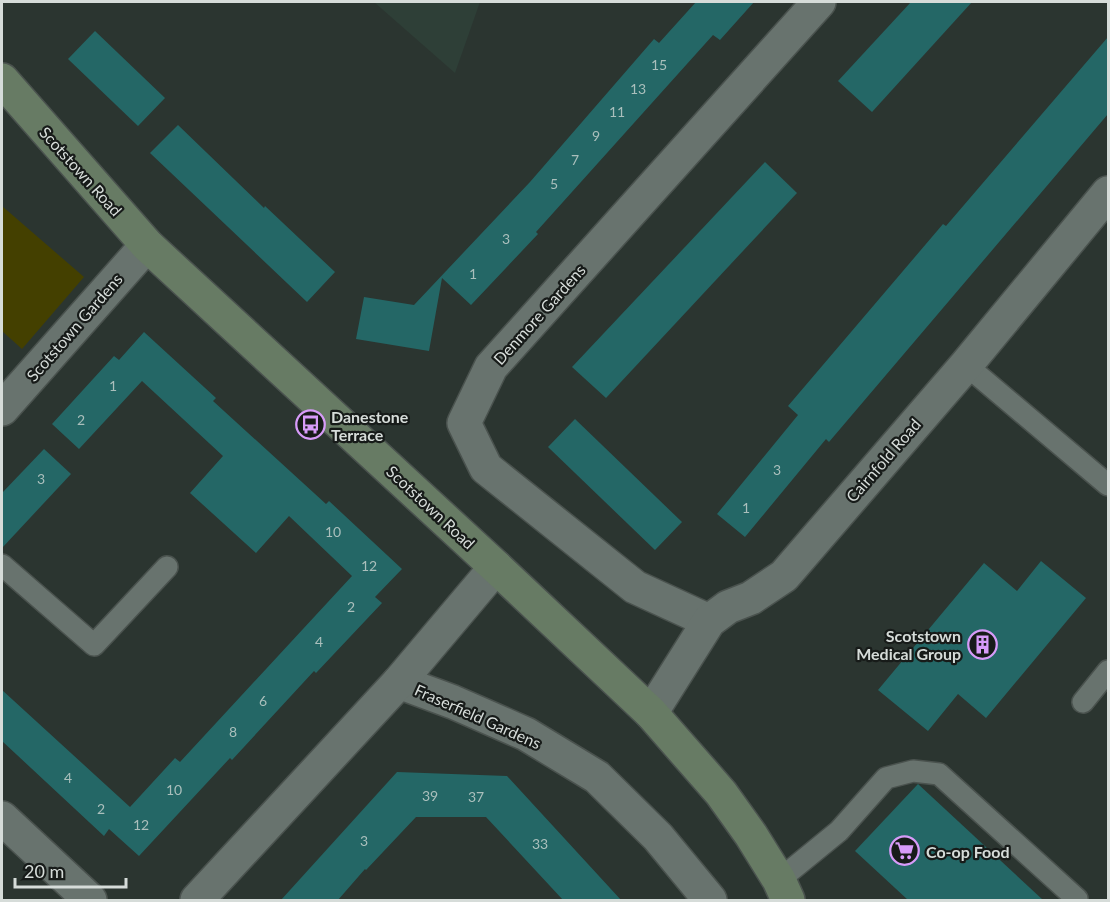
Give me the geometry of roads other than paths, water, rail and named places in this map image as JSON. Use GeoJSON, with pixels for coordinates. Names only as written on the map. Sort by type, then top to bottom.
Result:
{"type":"FeatureCollection","features":[{"type":"Feature","properties":{"kind":"street","name":"Denmore Gardens"},"geometry":{"type":"LineString","coordinates":[[709,621],[635,587],[486,468],[464,423],[491,367],[819,2]]}},
{"type":"Feature","properties":{"kind":"street","name":"Scotstown Road"},"geometry":{"type":"LineString","coordinates":[[2,80],[147,245],[651,713],[721,793],[751,835],[784,890]]}},
{"type":"Feature","properties":{"kind":"street","name":"Cairnfold Road"},"geometry":{"type":"LineString","coordinates":[[651,713],[709,621],[728,607],[751,598],[784,576],[966,365],[1108,193]]}},
{"type":"Feature","properties":{"kind":"street","name":"Scotstown Gardens"},"geometry":{"type":"LineString","coordinates":[[2,410],[147,245]]}},
{"type":"Feature","properties":{"kind":"street"},"geometry":{"type":"LineString","coordinates":[[197,900],[399,682],[496,567]]}},
{"type":"Feature","properties":{"kind":"street","name":"Fraserfield Gardens"},"geometry":{"type":"LineString","coordinates":[[399,682],[453,702],[526,734],[597,777],[658,837],[710,900]]}},
{"type":"Feature","properties":{"kind":"street"},"geometry":{"type":"LineString","coordinates":[[2,818],[90,900]]}},
{"type":"Feature","properties":{"kind":"lane"},"geometry":{"type":"LineString","coordinates":[[966,365],[1108,485]]}},
{"type":"Feature","properties":{"kind":"lane"},"geometry":{"type":"LineString","coordinates":[[2,565],[94,645],[167,567]]}},
{"type":"Feature","properties":{"kind":"lane"},"geometry":{"type":"LineString","coordinates":[[1083,702],[1108,671]]}},
{"type":"Feature","properties":{"kind":"lane"},"geometry":{"type":"LineString","coordinates":[[784,890],[886,778],[913,771],[939,774],[1077,899]]}},
{"type":"Feature","properties":{"kind":"place","name":"Danestone Terrace"},"geometry":{"type":"Point","coordinates":[310,425]}},
{"type":"Feature","properties":{"kind":"place","name":"Scotstown Medical Group"},"geometry":{"type":"Point","coordinates":[982,644]}},
{"type":"Feature","properties":{"kind":"place","name":"Co-op Food"},"geometry":{"type":"Point","coordinates":[905,851]}}]}
